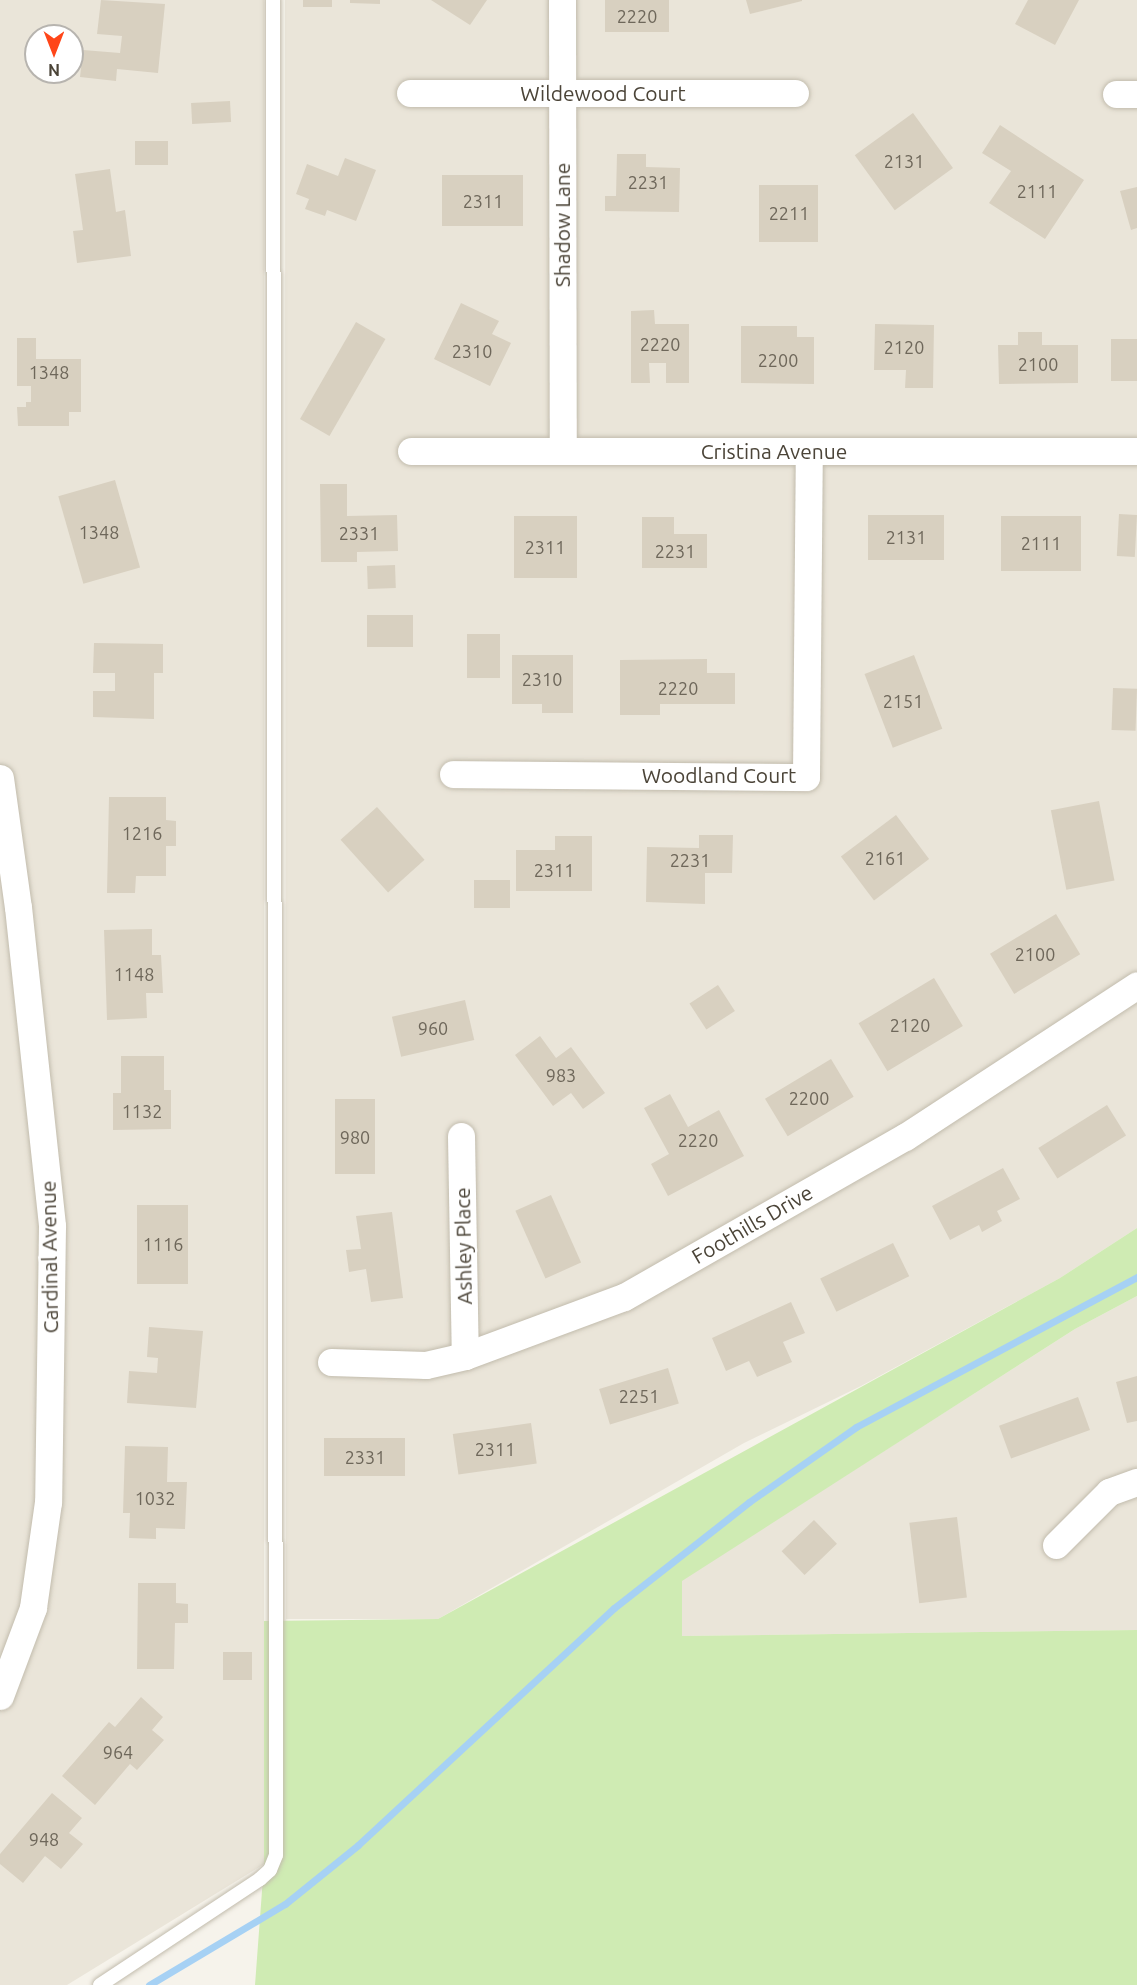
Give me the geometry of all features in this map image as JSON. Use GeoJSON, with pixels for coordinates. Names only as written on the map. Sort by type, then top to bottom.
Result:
{"type":"FeatureCollection","features":[{"type":"Feature","properties":{"kind":"street","name":"Shadow Lane"},"geometry":{"type":"LineString","coordinates":[[562,0],[563,451]]}},
{"type":"Feature","properties":{"kind":"street","name":"Wildewood Court"},"geometry":{"type":"LineString","coordinates":[[410,93],[795,93]]}},
{"type":"Feature","properties":{"kind":"street","name":"Cristina Avenue"},"geometry":{"type":"LineString","coordinates":[[411,451],[1137,451]]}},
{"type":"Feature","properties":{"kind":"street","name":"Woodland Court"},"geometry":{"type":"LineString","coordinates":[[453,774],[806,777],[809,451]]}},
{"type":"Feature","properties":{"kind":"street","name":"Cardinal Avenue"},"geometry":{"type":"LineString","coordinates":[[0,778],[9,909],[52,1226],[48,1502],[33,1608],[0,1696]]}},
{"type":"Feature","properties":{"kind":"street","name":"Foothills Drive"},"geometry":{"type":"LineString","coordinates":[[331,1362],[426,1365],[465,1356],[624,1297],[906,1137],[1137,986]]}},
{"type":"Feature","properties":{"kind":"street","name":"Ashley Place"},"geometry":{"type":"LineString","coordinates":[[461,1136],[465,1356]]}},
{"type":"Feature","properties":{"kind":"street"},"geometry":{"type":"LineString","coordinates":[[1056,1545],[1109,1491],[1137,1482]]}},
{"type":"Feature","properties":{"kind":"lane"},"geometry":{"type":"LineString","coordinates":[[100,1985],[260,1880],[270,1870],[276,1855],[273,0]]}},
{"type":"Feature","properties":{"kind":"shaded area"},"geometry":{"type":"Polygon","coordinates":[[[0,0],[264,0],[264,1864],[67,1985],[0,1985],[0,0]]]}},
{"type":"Feature","properties":{"kind":"shaded area"},"geometry":{"type":"Polygon","coordinates":[[[285,0],[1137,0],[1137,1228],[1060,1278],[861,1386],[744,1443],[438,1619],[286,1619],[285,0]]]}},
{"type":"Feature","properties":{"kind":"shaded area"},"geometry":{"type":"Polygon","coordinates":[[[1137,1296],[1137,1630],[682,1636],[682,1580],[1075,1329],[1137,1296]]]}},
{"type":"Feature","properties":{"kind":"green space"},"geometry":{"type":"Polygon","coordinates":[[[1137,1228],[1137,1296],[1075,1329],[682,1581],[682,1636],[1137,1630],[1137,1985],[255,1985],[264,1864],[264,1621],[438,1619],[1060,1278],[1137,1228]]]}},
{"type":"Feature","properties":{"kind":"building"},"geometry":{"type":"Polygon","coordinates":[[[101,0],[165,4],[158,73],[117,69],[116,81],[84,77],[84,50],[120,53],[122,36],[97,34],[101,0]]]}},
{"type":"Feature","properties":{"kind":"building"},"geometry":{"type":"Polygon","coordinates":[[[303,0],[332,0],[332,7],[303,7],[303,0]]]}},
{"type":"Feature","properties":{"kind":"building"},"geometry":{"type":"Polygon","coordinates":[[[350,0],[380,0],[380,4],[350,3],[350,0]]]}},
{"type":"Feature","properties":{"kind":"building"},"geometry":{"type":"Polygon","coordinates":[[[431,0],[487,0],[470,25],[431,0]]]}},
{"type":"Feature","properties":{"kind":"building"},"geometry":{"type":"Polygon","coordinates":[[[605,0],[669,0],[669,32],[605,32],[605,0]]]}},
{"type":"Feature","properties":{"kind":"building"},"geometry":{"type":"Polygon","coordinates":[[[746,0],[802,0],[802,1],[750,14],[746,0]]]}},
{"type":"Feature","properties":{"kind":"building"},"geometry":{"type":"Polygon","coordinates":[[[1028,0],[1079,0],[1055,45],[1015,24],[1028,0]]]}},
{"type":"Feature","properties":{"kind":"building"},"geometry":{"type":"Polygon","coordinates":[[[230,101],[231,122],[192,124],[191,103],[230,101]]]}},
{"type":"Feature","properties":{"kind":"building"},"geometry":{"type":"Polygon","coordinates":[[[913,113],[953,168],[895,210],[855,155],[913,113]]]}},
{"type":"Feature","properties":{"kind":"building"},"geometry":{"type":"Polygon","coordinates":[[[1000,125],[1084,180],[1045,239],[989,203],[1011,171],[982,153],[1000,125]]]}},
{"type":"Feature","properties":{"kind":"building"},"geometry":{"type":"Polygon","coordinates":[[[135,141],[168,141],[168,165],[135,165],[135,141]]]}},
{"type":"Feature","properties":{"kind":"building"},"geometry":{"type":"Polygon","coordinates":[[[617,154],[646,154],[646,167],[680,168],[679,212],[605,211],[605,196],[616,196],[617,154]]]}},
{"type":"Feature","properties":{"kind":"building"},"geometry":{"type":"Polygon","coordinates":[[[345,158],[376,170],[356,221],[327,210],[325,216],[305,209],[309,199],[296,194],[307,164],[338,176],[345,158]]]}},
{"type":"Feature","properties":{"kind":"building"},"geometry":{"type":"Polygon","coordinates":[[[110,169],[116,212],[125,210],[131,256],[77,263],[73,231],[83,230],[75,174],[110,169]]]}},
{"type":"Feature","properties":{"kind":"building"},"geometry":{"type":"Polygon","coordinates":[[[442,175],[523,175],[523,226],[442,226],[442,175]]]}},
{"type":"Feature","properties":{"kind":"building"},"geometry":{"type":"Polygon","coordinates":[[[759,185],[818,185],[818,242],[759,242],[759,185]]]}},
{"type":"Feature","properties":{"kind":"building"},"geometry":{"type":"Polygon","coordinates":[[[1137,187],[1137,228],[1131,230],[1120,191],[1137,187]]]}},
{"type":"Feature","properties":{"kind":"building"},"geometry":{"type":"Polygon","coordinates":[[[461,303],[499,321],[492,334],[511,343],[490,386],[434,359],[461,303]]]}},
{"type":"Feature","properties":{"kind":"building"},"geometry":{"type":"Polygon","coordinates":[[[654,310],[655,324],[689,324],[689,383],[666,383],[666,363],[649,363],[650,383],[631,383],[631,311],[654,310]]]}},
{"type":"Feature","properties":{"kind":"building"},"geometry":{"type":"Polygon","coordinates":[[[356,322],[385,339],[329,436],[300,419],[356,322]]]}},
{"type":"Feature","properties":{"kind":"building"},"geometry":{"type":"Polygon","coordinates":[[[875,324],[934,325],[933,388],[905,388],[906,370],[874,370],[875,324]]]}},
{"type":"Feature","properties":{"kind":"building"},"geometry":{"type":"Polygon","coordinates":[[[741,326],[797,326],[797,337],[814,337],[814,384],[741,383],[741,326]]]}},
{"type":"Feature","properties":{"kind":"building"},"geometry":{"type":"Polygon","coordinates":[[[1018,332],[1042,332],[1042,345],[1078,345],[1078,383],[999,384],[998,345],[1018,345],[1018,332]]]}},
{"type":"Feature","properties":{"kind":"building"},"geometry":{"type":"Polygon","coordinates":[[[17,338],[36,338],[36,359],[81,359],[81,412],[69,412],[69,426],[18,426],[17,407],[26,407],[26,402],[31,402],[31,386],[17,386],[17,338]]]}},
{"type":"Feature","properties":{"kind":"building"},"geometry":{"type":"Polygon","coordinates":[[[1111,339],[1137,339],[1137,381],[1111,381],[1111,339]]]}},
{"type":"Feature","properties":{"kind":"building"},"geometry":{"type":"Polygon","coordinates":[[[115,480],[140,567],[83,584],[58,496],[115,480]]]}},
{"type":"Feature","properties":{"kind":"building"},"geometry":{"type":"Polygon","coordinates":[[[320,484],[347,484],[347,516],[397,515],[398,551],[357,552],[357,562],[321,562],[320,484]]]}},
{"type":"Feature","properties":{"kind":"building"},"geometry":{"type":"Polygon","coordinates":[[[1119,514],[1137,515],[1135,557],[1117,556],[1119,514]]]}},
{"type":"Feature","properties":{"kind":"building"},"geometry":{"type":"Polygon","coordinates":[[[868,515],[944,515],[944,560],[868,560],[868,515]]]}},
{"type":"Feature","properties":{"kind":"building"},"geometry":{"type":"Polygon","coordinates":[[[514,516],[577,516],[577,578],[514,578],[514,516]]]}},
{"type":"Feature","properties":{"kind":"building"},"geometry":{"type":"Polygon","coordinates":[[[1001,516],[1081,516],[1081,571],[1001,571],[1001,516]]]}},
{"type":"Feature","properties":{"kind":"building"},"geometry":{"type":"Polygon","coordinates":[[[642,517],[674,517],[674,534],[707,534],[707,568],[642,568],[642,517]]]}},
{"type":"Feature","properties":{"kind":"building"},"geometry":{"type":"Polygon","coordinates":[[[395,565],[396,588],[368,589],[367,566],[395,565]]]}},
{"type":"Feature","properties":{"kind":"building"},"geometry":{"type":"Polygon","coordinates":[[[367,615],[413,615],[413,647],[367,647],[367,615]]]}},
{"type":"Feature","properties":{"kind":"building"},"geometry":{"type":"Polygon","coordinates":[[[467,634],[500,634],[500,678],[467,678],[467,634]]]}},
{"type":"Feature","properties":{"kind":"building"},"geometry":{"type":"Polygon","coordinates":[[[94,643],[163,644],[163,673],[154,673],[154,719],[93,717],[93,691],[115,691],[115,673],[93,673],[94,643]]]}},
{"type":"Feature","properties":{"kind":"building"},"geometry":{"type":"Polygon","coordinates":[[[512,655],[573,655],[573,713],[542,713],[542,704],[512,704],[512,655]]]}},
{"type":"Feature","properties":{"kind":"building"},"geometry":{"type":"Polygon","coordinates":[[[914,655],[942,729],[893,748],[865,674],[914,655]]]}},
{"type":"Feature","properties":{"kind":"building"},"geometry":{"type":"Polygon","coordinates":[[[707,659],[707,673],[735,673],[735,704],[660,704],[660,715],[620,715],[620,660],[707,659]]]}},
{"type":"Feature","properties":{"kind":"building"},"geometry":{"type":"Polygon","coordinates":[[[1113,688],[1137,689],[1136,731],[1112,730],[1113,688]]]}},
{"type":"Feature","properties":{"kind":"building"},"geometry":{"type":"Polygon","coordinates":[[[109,797],[166,797],[166,820],[176,821],[176,846],[166,846],[166,876],[136,876],[135,893],[107,893],[109,797]]]}},
{"type":"Feature","properties":{"kind":"building"},"geometry":{"type":"Polygon","coordinates":[[[1099,801],[1114,881],[1066,890],[1051,810],[1099,801]]]}},
{"type":"Feature","properties":{"kind":"building"},"geometry":{"type":"Polygon","coordinates":[[[377,807],[425,860],[388,893],[341,840],[377,807]]]}},
{"type":"Feature","properties":{"kind":"building"},"geometry":{"type":"Polygon","coordinates":[[[896,815],[929,859],[874,900],[841,857],[896,815]]]}},
{"type":"Feature","properties":{"kind":"building"},"geometry":{"type":"Polygon","coordinates":[[[699,835],[733,835],[732,873],[705,873],[705,904],[646,902],[647,847],[699,848],[699,835]]]}},
{"type":"Feature","properties":{"kind":"building"},"geometry":{"type":"Polygon","coordinates":[[[555,836],[592,836],[592,891],[516,891],[516,850],[555,850],[555,836]]]}},
{"type":"Feature","properties":{"kind":"building"},"geometry":{"type":"Polygon","coordinates":[[[474,880],[510,880],[510,908],[474,908],[474,880]]]}},
{"type":"Feature","properties":{"kind":"building"},"geometry":{"type":"Polygon","coordinates":[[[1056,914],[1080,954],[1014,994],[990,954],[1056,914]]]}},
{"type":"Feature","properties":{"kind":"building"},"geometry":{"type":"Polygon","coordinates":[[[152,929],[152,955],[161,955],[163,993],[146,993],[147,1018],[107,1020],[104,930],[152,929]]]}},
{"type":"Feature","properties":{"kind":"building"},"geometry":{"type":"Polygon","coordinates":[[[934,978],[963,1026],[887,1071],[859,1023],[934,978]]]}},
{"type":"Feature","properties":{"kind":"building"},"geometry":{"type":"Polygon","coordinates":[[[718,985],[735,1011],[706,1030],[689,1004],[718,985]]]}},
{"type":"Feature","properties":{"kind":"building"},"geometry":{"type":"Polygon","coordinates":[[[465,1000],[474,1040],[401,1057],[392,1017],[465,1000]]]}},
{"type":"Feature","properties":{"kind":"building"},"geometry":{"type":"Polygon","coordinates":[[[540,1036],[556,1058],[571,1047],[605,1093],[583,1109],[571,1093],[553,1106],[515,1055],[540,1036]]]}},
{"type":"Feature","properties":{"kind":"building"},"geometry":{"type":"Polygon","coordinates":[[[121,1056],[164,1056],[164,1090],[171,1090],[171,1129],[113,1130],[113,1093],[121,1093],[121,1056]]]}},
{"type":"Feature","properties":{"kind":"building"},"geometry":{"type":"Polygon","coordinates":[[[831,1059],[854,1097],[788,1136],[765,1099],[831,1059]]]}},
{"type":"Feature","properties":{"kind":"building"},"geometry":{"type":"Polygon","coordinates":[[[670,1094],[688,1127],[719,1110],[744,1156],[668,1196],[651,1164],[669,1154],[644,1108],[670,1094]]]}},
{"type":"Feature","properties":{"kind":"building"},"geometry":{"type":"Polygon","coordinates":[[[335,1099],[375,1099],[375,1174],[335,1174],[335,1099]]]}},
{"type":"Feature","properties":{"kind":"building"},"geometry":{"type":"Polygon","coordinates":[[[1107,1105],[1126,1136],[1057,1178],[1038,1148],[1107,1105]]]}},
{"type":"Feature","properties":{"kind":"building"},"geometry":{"type":"Polygon","coordinates":[[[1003,1168],[1020,1199],[997,1211],[1002,1221],[982,1232],[979,1225],[950,1240],[932,1206],[1003,1168]]]}},
{"type":"Feature","properties":{"kind":"building"},"geometry":{"type":"Polygon","coordinates":[[[551,1195],[581,1263],[545,1278],[515,1211],[551,1195]]]}},
{"type":"Feature","properties":{"kind":"building"},"geometry":{"type":"Polygon","coordinates":[[[137,1205],[188,1205],[188,1284],[137,1284],[137,1205]]]}},
{"type":"Feature","properties":{"kind":"building"},"geometry":{"type":"Polygon","coordinates":[[[392,1212],[403,1298],[371,1302],[366,1269],[349,1272],[346,1250],[361,1249],[356,1216],[392,1212]]]}},
{"type":"Feature","properties":{"kind":"building"},"geometry":{"type":"Polygon","coordinates":[[[893,1243],[909,1276],[836,1312],[820,1279],[893,1243]]]}},
{"type":"Feature","properties":{"kind":"building"},"geometry":{"type":"Polygon","coordinates":[[[791,1302],[805,1333],[783,1342],[792,1362],[757,1377],[749,1361],[726,1371],[712,1338],[791,1302]]]}},
{"type":"Feature","properties":{"kind":"building"},"geometry":{"type":"Polygon","coordinates":[[[149,1327],[203,1331],[196,1408],[127,1403],[129,1371],[157,1373],[158,1358],[147,1357],[149,1327]]]}},
{"type":"Feature","properties":{"kind":"building"},"geometry":{"type":"Polygon","coordinates":[[[668,1368],[679,1403],[610,1424],[599,1389],[668,1368]]]}},
{"type":"Feature","properties":{"kind":"building"},"geometry":{"type":"Polygon","coordinates":[[[1137,1376],[1137,1421],[1127,1423],[1116,1382],[1137,1376]]]}},
{"type":"Feature","properties":{"kind":"building"},"geometry":{"type":"Polygon","coordinates":[[[1078,1397],[1090,1430],[1011,1459],[999,1426],[1078,1397]]]}},
{"type":"Feature","properties":{"kind":"building"},"geometry":{"type":"Polygon","coordinates":[[[531,1423],[537,1464],[458,1475],[453,1434],[531,1423]]]}},
{"type":"Feature","properties":{"kind":"building"},"geometry":{"type":"Polygon","coordinates":[[[324,1438],[405,1438],[405,1476],[324,1476],[324,1438]]]}},
{"type":"Feature","properties":{"kind":"building"},"geometry":{"type":"Polygon","coordinates":[[[125,1446],[168,1447],[167,1482],[187,1482],[185,1529],[156,1528],[156,1539],[129,1538],[130,1513],[123,1513],[125,1446]]]}},
{"type":"Feature","properties":{"kind":"building"},"geometry":{"type":"Polygon","coordinates":[[[957,1517],[967,1597],[919,1603],[909,1523],[957,1517]]]}},
{"type":"Feature","properties":{"kind":"building"},"geometry":{"type":"Polygon","coordinates":[[[814,1520],[837,1544],[805,1575],[782,1551],[814,1520]]]}},
{"type":"Feature","properties":{"kind":"building"},"geometry":{"type":"Polygon","coordinates":[[[138,1583],[176,1583],[176,1603],[188,1604],[188,1623],[175,1623],[174,1669],[137,1669],[138,1583]]]}},
{"type":"Feature","properties":{"kind":"building"},"geometry":{"type":"Polygon","coordinates":[[[223,1652],[252,1652],[252,1680],[223,1680],[223,1652]]]}},
{"type":"Feature","properties":{"kind":"building"},"geometry":{"type":"Polygon","coordinates":[[[141,1697],[163,1717],[152,1730],[164,1740],[137,1770],[130,1764],[95,1805],[62,1776],[109,1722],[115,1727],[141,1697]]]}},
{"type":"Feature","properties":{"kind":"building"},"geometry":{"type":"Polygon","coordinates":[[[52,1793],[82,1818],[69,1833],[83,1844],[61,1869],[45,1856],[23,1883],[0,1864],[0,1854],[52,1793]]]}},
{"type":"Feature","properties":{"kind":"waterway"},"geometry":{"type":"LineString","coordinates":[[149,1985],[285,1904],[358,1845],[614,1608],[749,1502],[856,1427],[1137,1277]]}}]}
